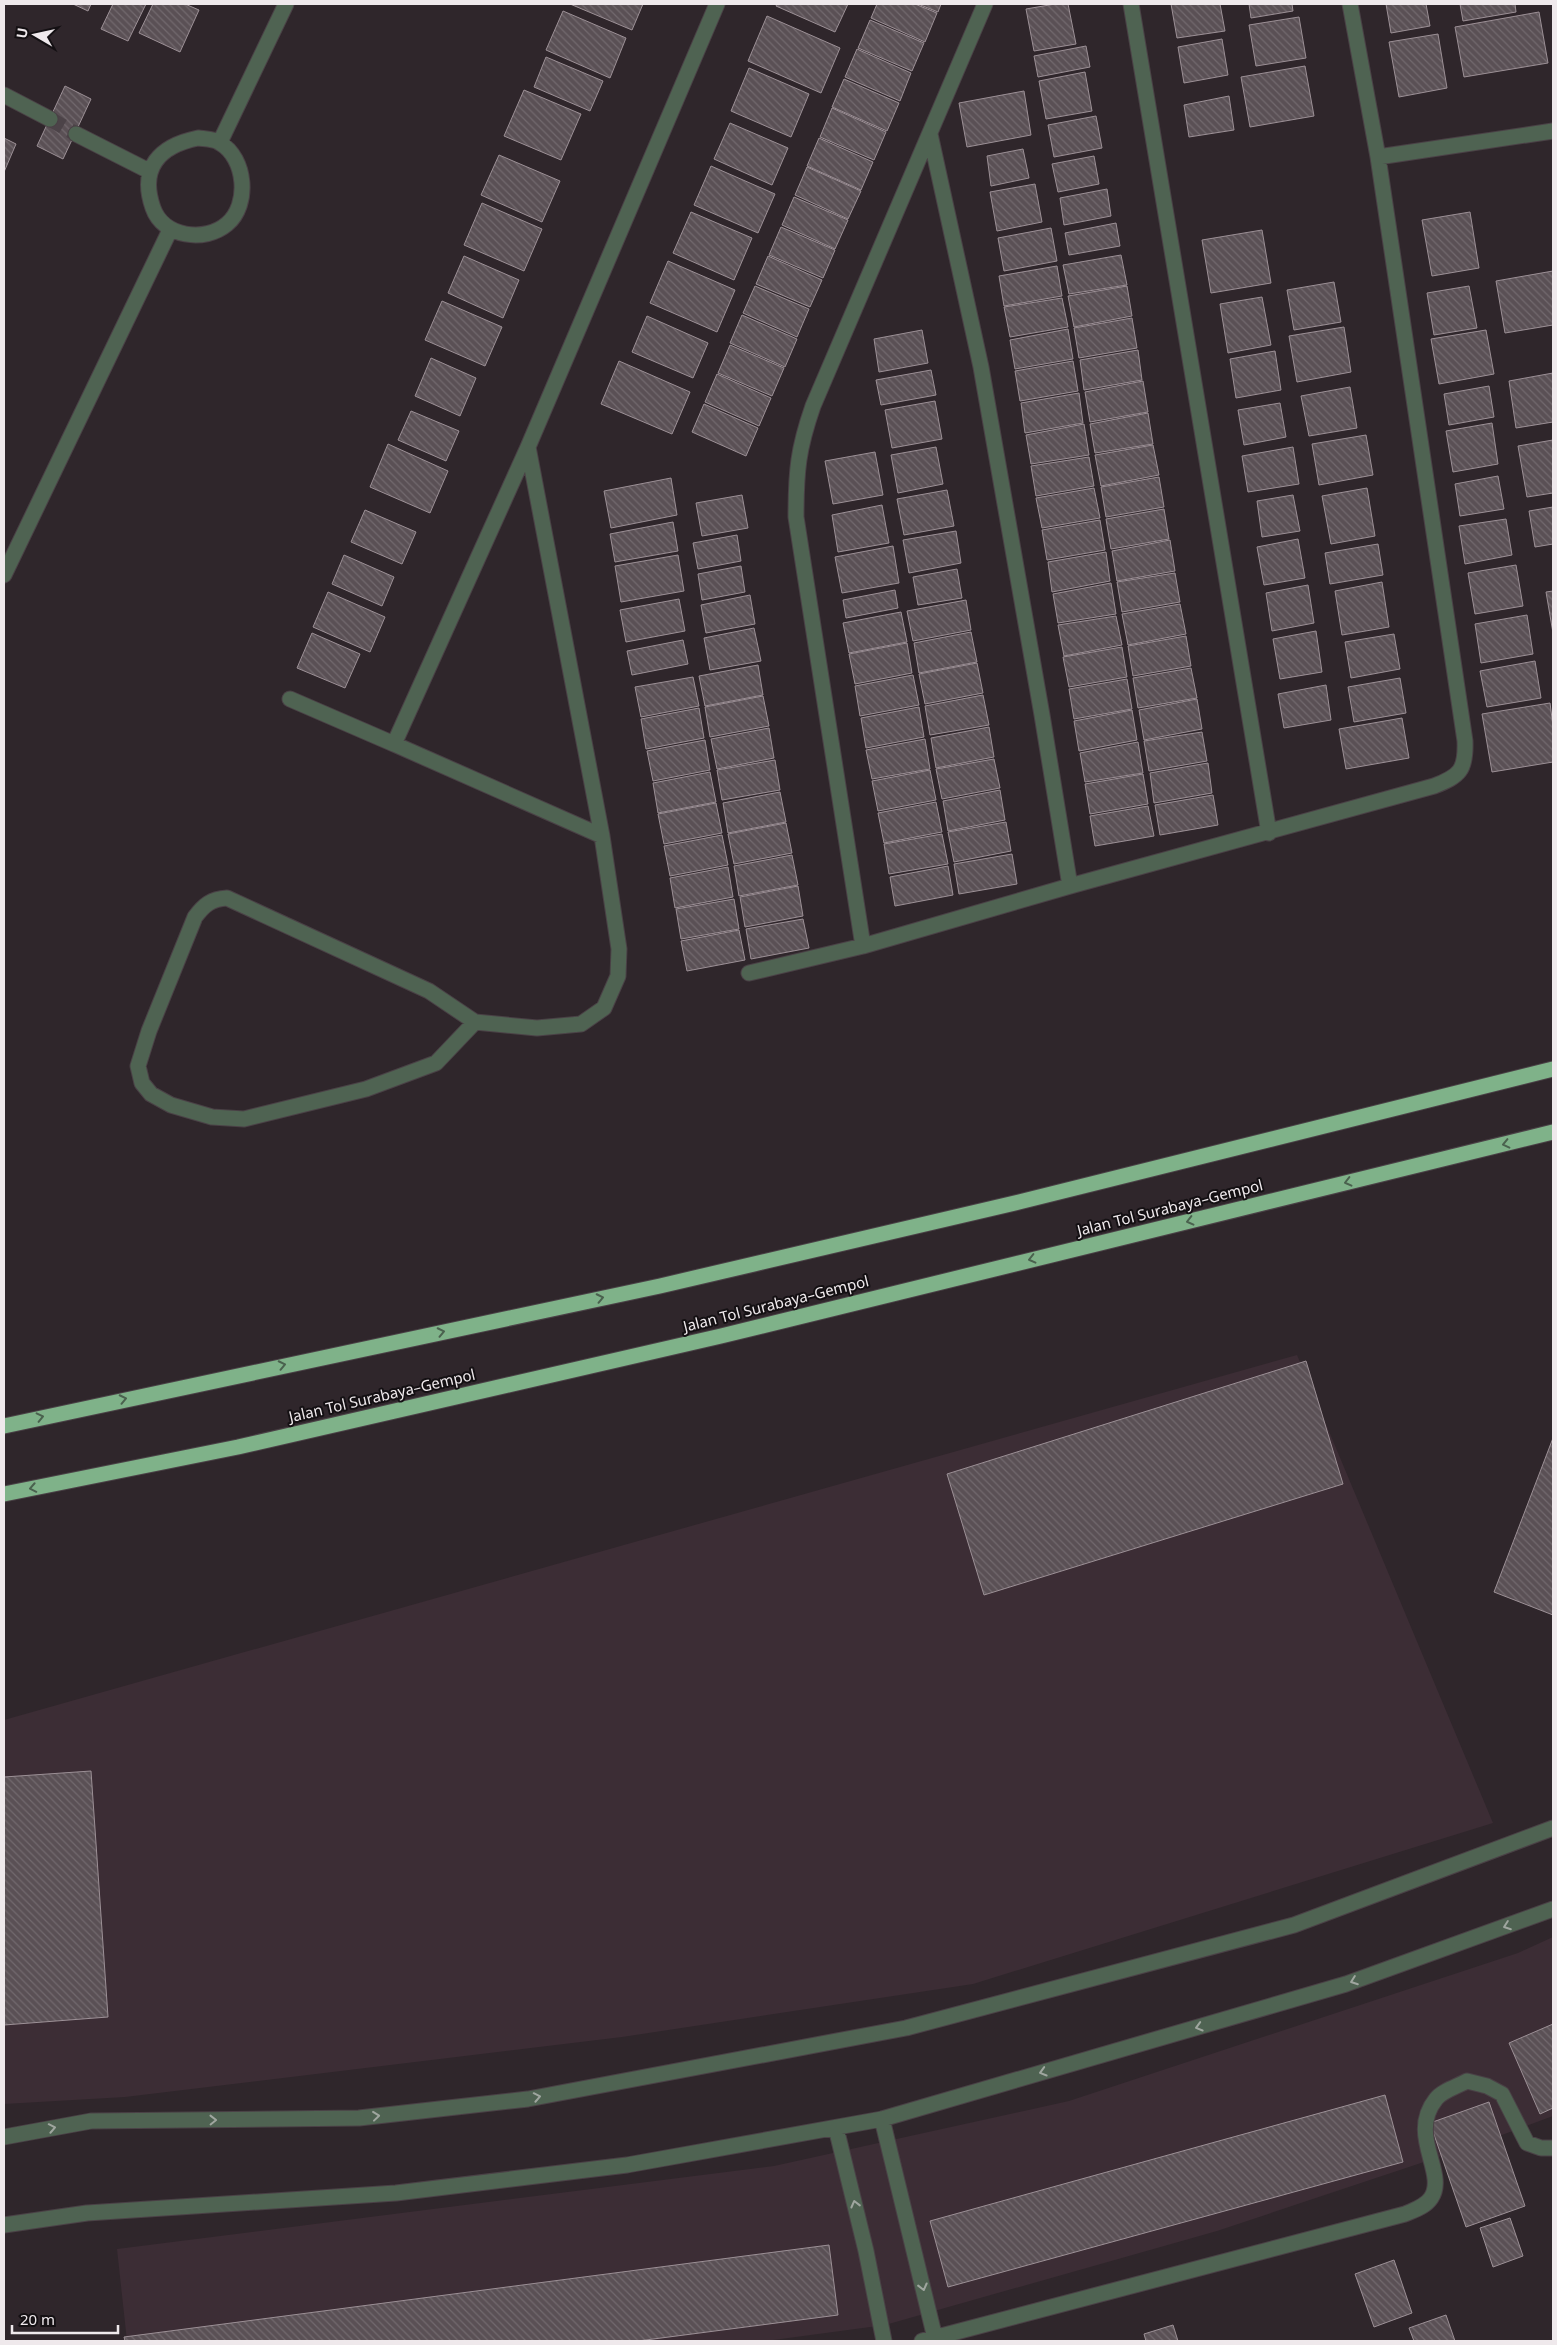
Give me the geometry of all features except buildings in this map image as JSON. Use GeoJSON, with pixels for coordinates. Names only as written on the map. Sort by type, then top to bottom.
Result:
{"type":"FeatureCollection","features":[{"type":"Feature","properties":{"kind":"highway"},"geometry":{"type":"LineString","coordinates":[[4,1426],[76,1409],[660,1286],[1010,1204],[1553,1069]]}},
{"type":"Feature","properties":{"kind":"highway","name":"Jalan Tol Surabaya–Gempol"},"geometry":{"type":"LineString","coordinates":[[4,1494],[247,1444],[721,1336],[1553,1132]]}},
{"type":"Feature","properties":{"kind":"street"},"geometry":{"type":"LineString","coordinates":[[220,142],[286,4]]}},
{"type":"Feature","properties":{"kind":"street"},"geometry":{"type":"LineString","coordinates":[[394,744],[528,447],[717,4]]}},
{"type":"Feature","properties":{"kind":"street"},"geometry":{"type":"LineString","coordinates":[[863,946],[796,517],[796,477],[800,443],[985,4]]}},
{"type":"Feature","properties":{"kind":"street"},"geometry":{"type":"LineString","coordinates":[[1131,4],[1270,833]]}},
{"type":"Feature","properties":{"kind":"street"},"geometry":{"type":"LineString","coordinates":[[749,973],[863,946],[1070,886],[1270,833],[1434,786],[1454,778],[1462,769],[1466,759],[1465,741],[1378,157],[1350,4]]}},
{"type":"Feature","properties":{"kind":"street"},"geometry":{"type":"LineString","coordinates":[[4,95],[50,120]]}},
{"type":"Feature","properties":{"kind":"street"},"geometry":{"type":"LineString","coordinates":[[1378,157],[1553,131]]}},
{"type":"Feature","properties":{"kind":"street"},"geometry":{"type":"LineString","coordinates":[[76,134],[149,171]]}},
{"type":"Feature","properties":{"kind":"street"},"geometry":{"type":"LineString","coordinates":[[930,134],[981,367],[1041,705],[1070,886]]}},
{"type":"Feature","properties":{"kind":"street"},"geometry":{"type":"LineString","coordinates":[[198,138],[220,142],[232,153],[241,171],[242,184],[239,205],[228,224],[210,233],[190,235],[170,230],[155,214],[149,195],[149,171],[161,154],[179,142],[198,138]]}},
{"type":"Feature","properties":{"kind":"street"},"geometry":{"type":"LineString","coordinates":[[4,575],[170,230]]}},
{"type":"Feature","properties":{"kind":"street"},"geometry":{"type":"LineString","coordinates":[[475,1022],[436,1063],[366,1089],[244,1119],[212,1117],[171,1105],[151,1094],[142,1083],[138,1066],[149,1031],[195,917],[204,905],[215,899],[227,898],[429,991],[475,1022],[537,1028],[581,1024],[604,1008],[618,976],[619,949],[602,836],[528,447]]}},
{"type":"Feature","properties":{"kind":"street"},"geometry":{"type":"LineString","coordinates":[[290,699],[602,836]]}},
{"type":"Feature","properties":{"kind":"street"},"geometry":{"type":"LineString","coordinates":[[4,2137],[91,2121],[359,2118],[528,2099],[906,2028],[1294,1926],[1553,1828]]}},
{"type":"Feature","properties":{"kind":"street"},"geometry":{"type":"LineString","coordinates":[[4,2225],[87,2213],[396,2193],[627,2165],[882,2119],[1346,1984],[1553,1909]]}},
{"type":"Feature","properties":{"kind":"street"},"geometry":{"type":"LineString","coordinates":[[882,2119],[928,2340],[1395,2216],[1421,2207],[1431,2198],[1436,2185],[1424,2131],[1426,2116],[1437,2097],[1466,2082],[1487,2086],[1502,2094],[1527,2143],[1541,2148],[1553,2148]]}},
{"type":"Feature","properties":{"kind":"street"},"geometry":{"type":"LineString","coordinates":[[836,2128],[866,2251],[884,2341]]}},
{"type":"Feature","properties":{"kind":"shaded area"},"geometry":{"type":"Polygon","coordinates":[[[1297,1355],[1493,1823],[973,1984],[622,2037],[125,2097],[4,2104],[4,1720],[1297,1355]]]}},
{"type":"Feature","properties":{"kind":"shaded area"},"geometry":{"type":"Polygon","coordinates":[[[1553,1937],[1553,2116],[1475,2145],[1217,2231],[885,2325],[766,2341],[127,2341],[117,2249],[774,2166],[1069,2101],[1518,1953],[1553,1937]]]}},
{"type":"Feature","properties":{"kind":"tunnel"},"geometry":{"type":"LineString","coordinates":[[50,119],[76,134]]}}]}
